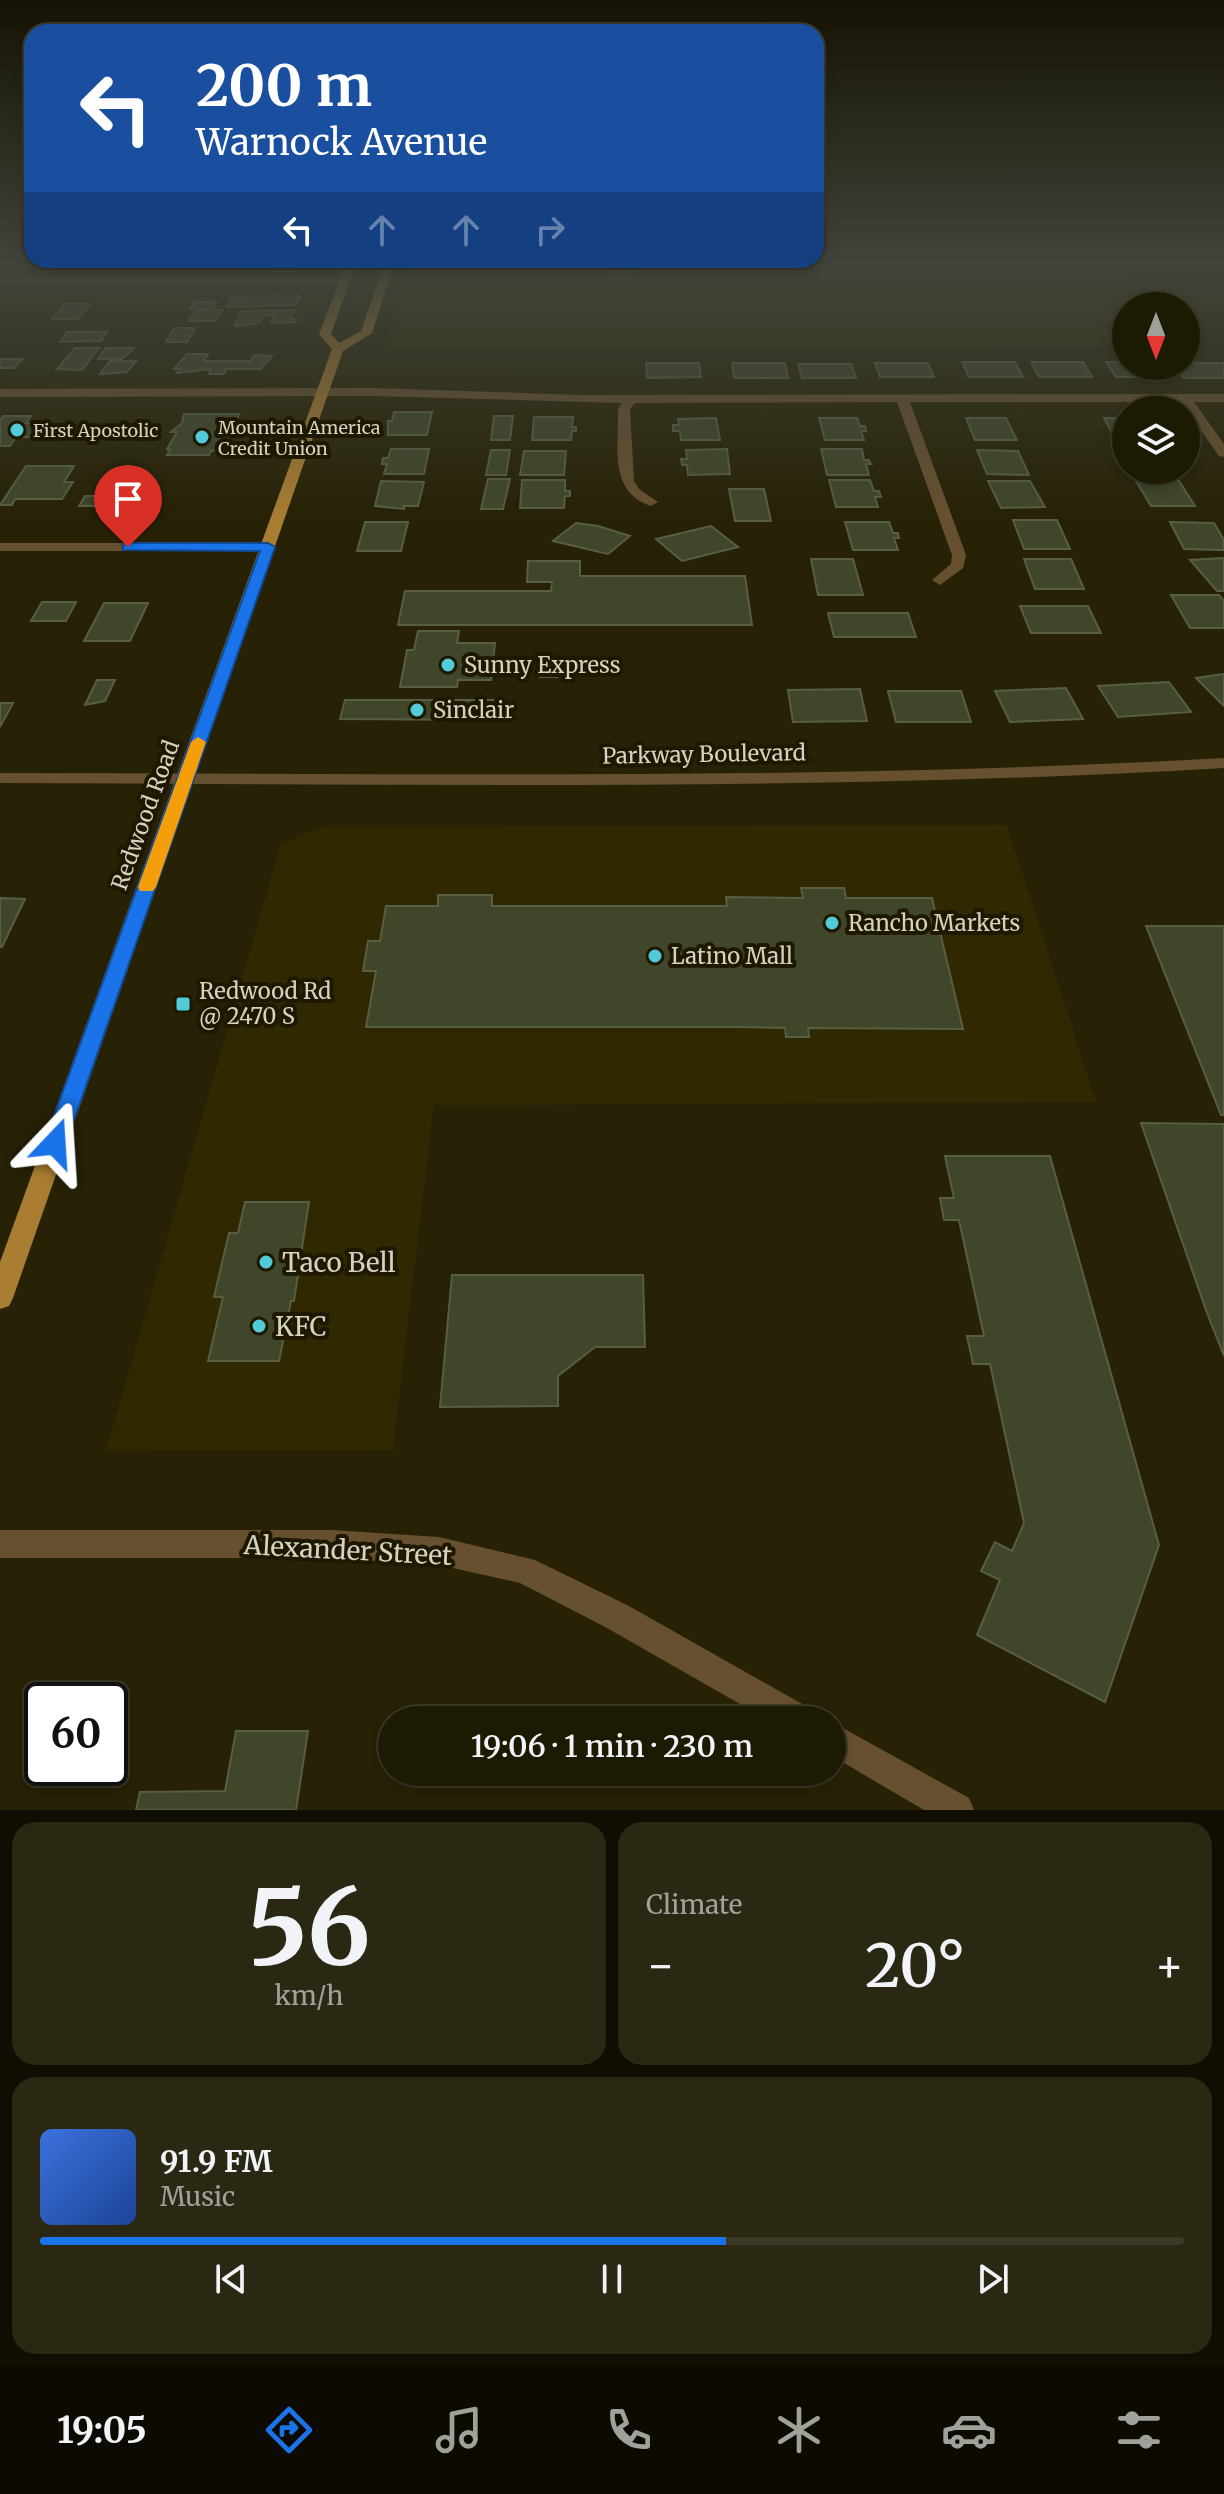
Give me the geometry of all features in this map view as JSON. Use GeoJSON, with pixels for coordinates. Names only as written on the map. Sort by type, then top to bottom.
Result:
{"type":"FeatureCollection","features":[{"type":"Feature","properties":{"kind":"main road","name":"Redwood Road"},"geometry":{"type":"LineString","coordinates":[[0,1298],[338,349]]}},
{"type":"Feature","properties":{"kind":"street"},"geometry":{"type":"LineString","coordinates":[[0,393],[323,392],[631,399],[1112,398]]}},
{"type":"Feature","properties":{"kind":"street"},"geometry":{"type":"LineString","coordinates":[[902,398],[959,555],[958,565],[940,580]]}},
{"type":"Feature","properties":{"kind":"street"},"geometry":{"type":"LineString","coordinates":[[1200,398],[1224,398]]}},
{"type":"Feature","properties":{"kind":"street"},"geometry":{"type":"LineString","coordinates":[[631,399],[624,409],[627,481],[634,492],[651,502]]}},
{"type":"Feature","properties":{"kind":"street"},"geometry":{"type":"LineString","coordinates":[[1200,419],[1224,453]]}},
{"type":"Feature","properties":{"kind":"street"},"geometry":{"type":"LineString","coordinates":[[0,547],[268,547]]}},
{"type":"Feature","properties":{"kind":"street","name":"Parkway Boulevard"},"geometry":{"type":"LineString","coordinates":[[0,778],[594,779],[1034,774],[1224,763]]}},
{"type":"Feature","properties":{"kind":"street","name":"Alexander Street"},"geometry":{"type":"LineString","coordinates":[[0,1544],[332,1544],[439,1551],[524,1570],[618,1617],[775,1706]]}},
{"type":"Feature","properties":{"kind":"street"},"geometry":{"type":"LineString","coordinates":[[846,1746],[957,1810]]}},
{"type":"Feature","properties":{"kind":"shaded area"},"geometry":{"type":"Polygon","coordinates":[[[1007,825],[1096,1102],[434,1105],[393,1450],[106,1451],[281,843],[322,827],[1007,825]]]}},
{"type":"Feature","properties":{"kind":"building"},"geometry":{"type":"Polygon","coordinates":[[[75,348],[99,348],[82,370],[57,369],[75,348]]]}},
{"type":"Feature","properties":{"kind":"building"},"geometry":{"type":"Polygon","coordinates":[[[106,348],[133,348],[122,359],[98,359],[106,348]]]}},
{"type":"Feature","properties":{"kind":"building"},"geometry":{"type":"Polygon","coordinates":[[[187,354],[208,354],[204,361],[251,361],[254,355],[272,356],[261,369],[226,369],[224,374],[209,374],[211,369],[177,373],[180,369],[174,369],[187,354]]]}},
{"type":"Feature","properties":{"kind":"building"},"geometry":{"type":"Polygon","coordinates":[[[0,359],[22,359],[14,368],[0,368],[0,359]]]}},
{"type":"Feature","properties":{"kind":"building"},"geometry":{"type":"Polygon","coordinates":[[[110,361],[136,361],[127,372],[100,374],[110,361]]]}},
{"type":"Feature","properties":{"kind":"building"},"geometry":{"type":"Polygon","coordinates":[[[962,362],[1015,362],[1023,377],[969,377],[962,362]]]}},
{"type":"Feature","properties":{"kind":"building"},"geometry":{"type":"Polygon","coordinates":[[[1031,362],[1083,362],[1092,377],[1039,377],[1031,362]]]}},
{"type":"Feature","properties":{"kind":"building"},"geometry":{"type":"Polygon","coordinates":[[[646,363],[699,363],[701,377],[647,378],[646,363]]]}},
{"type":"Feature","properties":{"kind":"building"},"geometry":{"type":"Polygon","coordinates":[[[732,363],[785,363],[788,378],[734,378],[732,363]]]}},
{"type":"Feature","properties":{"kind":"building"},"geometry":{"type":"Polygon","coordinates":[[[875,363],[928,363],[934,377],[880,377],[875,363]]]}},
{"type":"Feature","properties":{"kind":"building"},"geometry":{"type":"Polygon","coordinates":[[[1200,363],[1224,363],[1224,378],[1200,378],[1200,363]]]}},
{"type":"Feature","properties":{"kind":"building"},"geometry":{"type":"Polygon","coordinates":[[[798,364],[851,364],[856,378],[802,378],[798,364]]]}},
{"type":"Feature","properties":{"kind":"building"},"geometry":{"type":"Polygon","coordinates":[[[394,412],[432,412],[427,435],[388,435],[388,421],[392,421],[394,412]]]}},
{"type":"Feature","properties":{"kind":"building","name":"Mountain America Credit Union"},"geometry":{"type":"Polygon","coordinates":[[[184,414],[239,414],[226,444],[219,450],[211,451],[209,455],[167,455],[177,432],[171,432],[182,423],[184,414]]]}},
{"type":"Feature","properties":{"kind":"building","name":"First Apostolic"},"geometry":{"type":"Polygon","coordinates":[[[3,416],[31,416],[26,423],[38,423],[29,437],[16,437],[10,446],[0,446],[0,421],[3,416]]]}},
{"type":"Feature","properties":{"kind":"building"},"geometry":{"type":"Polygon","coordinates":[[[494,416],[513,416],[510,440],[491,440],[494,416]]]}},
{"type":"Feature","properties":{"kind":"building"},"geometry":{"type":"Polygon","coordinates":[[[534,417],[573,417],[572,427],[576,427],[576,431],[572,431],[571,440],[532,440],[534,417]]]}},
{"type":"Feature","properties":{"kind":"building"},"geometry":{"type":"Polygon","coordinates":[[[716,418],[720,440],[681,440],[680,431],[673,431],[673,425],[679,425],[678,419],[716,418]]]}},
{"type":"Feature","properties":{"kind":"building"},"geometry":{"type":"Polygon","coordinates":[[[819,418],[857,418],[860,426],[865,426],[866,431],[861,431],[864,440],[825,440],[819,418]]]}},
{"type":"Feature","properties":{"kind":"building"},"geometry":{"type":"Polygon","coordinates":[[[966,418],[1006,418],[1017,440],[975,440],[966,418]]]}},
{"type":"Feature","properties":{"kind":"building"},"geometry":{"type":"Polygon","coordinates":[[[1104,418],[1112,418],[1112,433],[1104,418]]]}},
{"type":"Feature","properties":{"kind":"building"},"geometry":{"type":"Polygon","coordinates":[[[391,449],[429,449],[424,474],[384,474],[387,464],[382,464],[383,458],[388,458],[391,449]]]}},
{"type":"Feature","properties":{"kind":"building"},"geometry":{"type":"Polygon","coordinates":[[[727,449],[730,474],[688,475],[687,465],[682,465],[681,459],[687,459],[686,450],[727,449]]]}},
{"type":"Feature","properties":{"kind":"building"},"geometry":{"type":"Polygon","coordinates":[[[821,449],[862,449],[864,460],[869,460],[871,464],[866,464],[869,475],[827,475],[821,449]]]}},
{"type":"Feature","properties":{"kind":"building"},"geometry":{"type":"Polygon","coordinates":[[[491,450],[510,450],[506,475],[486,475],[491,450]]]}},
{"type":"Feature","properties":{"kind":"building"},"geometry":{"type":"Polygon","coordinates":[[[977,450],[1018,451],[1029,475],[987,474],[977,450]]]}},
{"type":"Feature","properties":{"kind":"building"},"geometry":{"type":"Polygon","coordinates":[[[524,451],[566,451],[564,475],[520,475],[524,451]]]}},
{"type":"Feature","properties":{"kind":"building"},"geometry":{"type":"Polygon","coordinates":[[[26,466],[74,466],[64,482],[73,482],[62,499],[15,499],[12,505],[0,505],[26,466]]]}},
{"type":"Feature","properties":{"kind":"building"},"geometry":{"type":"Polygon","coordinates":[[[488,479],[510,479],[503,509],[481,509],[488,479]]]}},
{"type":"Feature","properties":{"kind":"building"},"geometry":{"type":"Polygon","coordinates":[[[522,480],[565,480],[565,491],[570,491],[570,496],[565,496],[564,508],[520,508],[522,480]]]}},
{"type":"Feature","properties":{"kind":"building"},"geometry":{"type":"Polygon","coordinates":[[[829,480],[870,480],[874,491],[879,491],[881,497],[875,497],[878,507],[836,507],[829,480]]]}},
{"type":"Feature","properties":{"kind":"building"},"geometry":{"type":"Polygon","coordinates":[[[381,481],[424,482],[418,506],[404,506],[404,509],[375,506],[381,481]]]}},
{"type":"Feature","properties":{"kind":"building"},"geometry":{"type":"Polygon","coordinates":[[[988,481],[1030,481],[1045,507],[1001,508],[988,481]]]}},
{"type":"Feature","properties":{"kind":"building"},"geometry":{"type":"Polygon","coordinates":[[[1138,484],[1181,484],[1195,506],[1151,506],[1138,484]]]}},
{"type":"Feature","properties":{"kind":"building"},"geometry":{"type":"Polygon","coordinates":[[[729,489],[764,489],[771,521],[735,521],[729,489]]]}},
{"type":"Feature","properties":{"kind":"building"},"geometry":{"type":"Polygon","coordinates":[[[85,496],[137,496],[131,506],[79,506],[85,496]]]}},
{"type":"Feature","properties":{"kind":"building"},"geometry":{"type":"Polygon","coordinates":[[[1013,520],[1057,520],[1070,549],[1024,549],[1013,520]]]}},
{"type":"Feature","properties":{"kind":"building"},"geometry":{"type":"Polygon","coordinates":[[[365,522],[408,522],[401,551],[357,551],[365,522]]]}},
{"type":"Feature","properties":{"kind":"building"},"geometry":{"type":"Polygon","coordinates":[[[845,522],[889,522],[893,533],[898,533],[899,538],[894,538],[898,550],[853,550],[845,522]]]}},
{"type":"Feature","properties":{"kind":"building"},"geometry":{"type":"Polygon","coordinates":[[[1170,522],[1214,523],[1224,540],[1224,550],[1184,549],[1170,522]]]}},
{"type":"Feature","properties":{"kind":"building"},"geometry":{"type":"Polygon","coordinates":[[[576,523],[630,536],[608,554],[553,541],[576,523]]]}},
{"type":"Feature","properties":{"kind":"building"},"geometry":{"type":"Polygon","coordinates":[[[711,526],[738,547],[682,561],[656,539],[711,526]]]}},
{"type":"Feature","properties":{"kind":"building"},"geometry":{"type":"Polygon","coordinates":[[[1224,558],[1224,591],[1217,591],[1190,560],[1224,558]]]}},
{"type":"Feature","properties":{"kind":"building"},"geometry":{"type":"Polygon","coordinates":[[[811,559],[853,559],[863,595],[818,595],[811,559]]]}},
{"type":"Feature","properties":{"kind":"building"},"geometry":{"type":"Polygon","coordinates":[[[1024,559],[1071,559],[1084,589],[1035,589],[1024,559]]]}},
{"type":"Feature","properties":{"kind":"building"},"geometry":{"type":"Polygon","coordinates":[[[528,561],[580,561],[580,576],[745,576],[752,625],[398,625],[405,591],[551,591],[552,582],[527,582],[528,561]]]}},
{"type":"Feature","properties":{"kind":"building"},"geometry":{"type":"Polygon","coordinates":[[[1171,595],[1219,595],[1224,601],[1224,628],[1190,628],[1171,595]]]}},
{"type":"Feature","properties":{"kind":"building"},"geometry":{"type":"Polygon","coordinates":[[[42,602],[76,602],[66,621],[31,621],[42,602]]]}},
{"type":"Feature","properties":{"kind":"building"},"geometry":{"type":"Polygon","coordinates":[[[104,603],[148,603],[130,641],[84,641],[104,603]]]}},
{"type":"Feature","properties":{"kind":"building"},"geometry":{"type":"Polygon","coordinates":[[[1020,606],[1088,606],[1101,633],[1031,633],[1020,606]]]}},
{"type":"Feature","properties":{"kind":"building"},"geometry":{"type":"Polygon","coordinates":[[[828,613],[908,613],[916,637],[834,637],[828,613]]]}},
{"type":"Feature","properties":{"kind":"building","name":"Sunny Express"},"geometry":{"type":"Polygon","coordinates":[[[418,631],[459,631],[457,643],[495,643],[491,680],[458,680],[457,687],[400,687],[407,650],[414,650],[418,631]]]}},
{"type":"Feature","properties":{"kind":"building"},"geometry":{"type":"Polygon","coordinates":[[[541,663],[558,663],[557,677],[540,677],[541,663]]]}},
{"type":"Feature","properties":{"kind":"building"},"geometry":{"type":"Polygon","coordinates":[[[1224,674],[1224,706],[1196,678],[1224,674]]]}},
{"type":"Feature","properties":{"kind":"building"},"geometry":{"type":"Polygon","coordinates":[[[97,680],[115,680],[105,701],[85,705],[97,680]]]}},
{"type":"Feature","properties":{"kind":"building"},"geometry":{"type":"Polygon","coordinates":[[[1169,682],[1191,712],[1118,717],[1098,686],[1169,682]]]}},
{"type":"Feature","properties":{"kind":"building"},"geometry":{"type":"Polygon","coordinates":[[[1066,688],[1083,719],[1010,722],[995,691],[1066,688]]]}},
{"type":"Feature","properties":{"kind":"building"},"geometry":{"type":"Polygon","coordinates":[[[860,689],[867,721],[793,722],[788,690],[860,689]]]}},
{"type":"Feature","properties":{"kind":"building"},"geometry":{"type":"Polygon","coordinates":[[[888,691],[961,691],[971,722],[896,722],[888,691]]]}},
{"type":"Feature","properties":{"kind":"building","name":"Sinclair"},"geometry":{"type":"Polygon","coordinates":[[[345,700],[493,700],[491,720],[340,719],[345,700]]]}},
{"type":"Feature","properties":{"kind":"building"},"geometry":{"type":"Polygon","coordinates":[[[0,703],[13,703],[0,727],[0,703]]]}},
{"type":"Feature","properties":{"kind":"building","name":"Latino Mall"},"geometry":{"type":"Polygon","coordinates":[[[801,888],[844,888],[846,898],[932,898],[963,1029],[808,1028],[809,1037],[786,1037],[785,1028],[366,1027],[376,971],[363,971],[368,941],[380,941],[386,906],[438,906],[438,895],[492,895],[492,906],[727,906],[726,897],[803,898],[801,888]]]}},
{"type":"Feature","properties":{"kind":"building"},"geometry":{"type":"Polygon","coordinates":[[[0,898],[25,899],[2,947],[0,947],[0,898]]]}},
{"type":"Feature","properties":{"kind":"building"},"geometry":{"type":"Polygon","coordinates":[[[1146,926],[1224,926],[1224,1115],[1221,1115],[1146,926]]]}},
{"type":"Feature","properties":{"kind":"building"},"geometry":{"type":"Polygon","coordinates":[[[1141,1123],[1224,1124],[1224,1356],[1207,1313],[1141,1123]]]}},
{"type":"Feature","properties":{"kind":"building"},"geometry":{"type":"Polygon","coordinates":[[[945,1156],[1050,1156],[1159,1545],[1105,1702],[977,1635],[1000,1580],[981,1571],[995,1542],[1012,1551],[1024,1523],[990,1364],[973,1364],[967,1336],[984,1336],[959,1220],[944,1220],[940,1198],[954,1198],[945,1156]]]}},
{"type":"Feature","properties":{"kind":"building"},"geometry":{"type":"Polygon","coordinates":[[[245,1202],[309,1202],[294,1301],[291,1301],[279,1361],[208,1361],[223,1297],[214,1297],[229,1233],[238,1233],[245,1202]]]}},
{"type":"Feature","properties":{"kind":"building"},"geometry":{"type":"Polygon","coordinates":[[[452,1275],[643,1275],[645,1347],[595,1347],[558,1376],[558,1406],[440,1407],[452,1275]]]}},
{"type":"Feature","properties":{"kind":"building"},"geometry":{"type":"Polygon","coordinates":[[[236,1731],[308,1731],[296,1810],[136,1810],[140,1792],[225,1791],[236,1731]]]}},
{"type":"Feature","properties":{"kind":"slow traffic"},"geometry":{"type":"LineString","coordinates":[[147,887],[198,742]]}},
{"type":"Feature","properties":{"kind":"place","name":"First Apostolic"},"geometry":{"type":"Point","coordinates":[17,430]}},
{"type":"Feature","properties":{"kind":"place","name":"Mountain America Credit Union"},"geometry":{"type":"Point","coordinates":[202,437]}},
{"type":"Feature","properties":{"kind":"place","name":"Sunny Express"},"geometry":{"type":"Point","coordinates":[448,665]}},
{"type":"Feature","properties":{"kind":"place","name":"Sinclair"},"geometry":{"type":"Point","coordinates":[417,710]}},
{"type":"Feature","properties":{"kind":"place","name":"Rancho Markets"},"geometry":{"type":"Point","coordinates":[832,923]}},
{"type":"Feature","properties":{"kind":"place","name":"Latino Mall"},"geometry":{"type":"Point","coordinates":[655,956]}},
{"type":"Feature","properties":{"kind":"place","name":"Redwood Rd @ 2470 S"},"geometry":{"type":"Point","coordinates":[183,1004]}},
{"type":"Feature","properties":{"kind":"place","name":"Taco Bell"},"geometry":{"type":"Point","coordinates":[266,1262]}},
{"type":"Feature","properties":{"kind":"place","name":"KFC"},"geometry":{"type":"Point","coordinates":[259,1326]}},
{"type":"Feature","properties":{"kind":"route"},"geometry":{"type":"LineString","coordinates":[[55,1143],[268,547],[128,547]]}}]}
